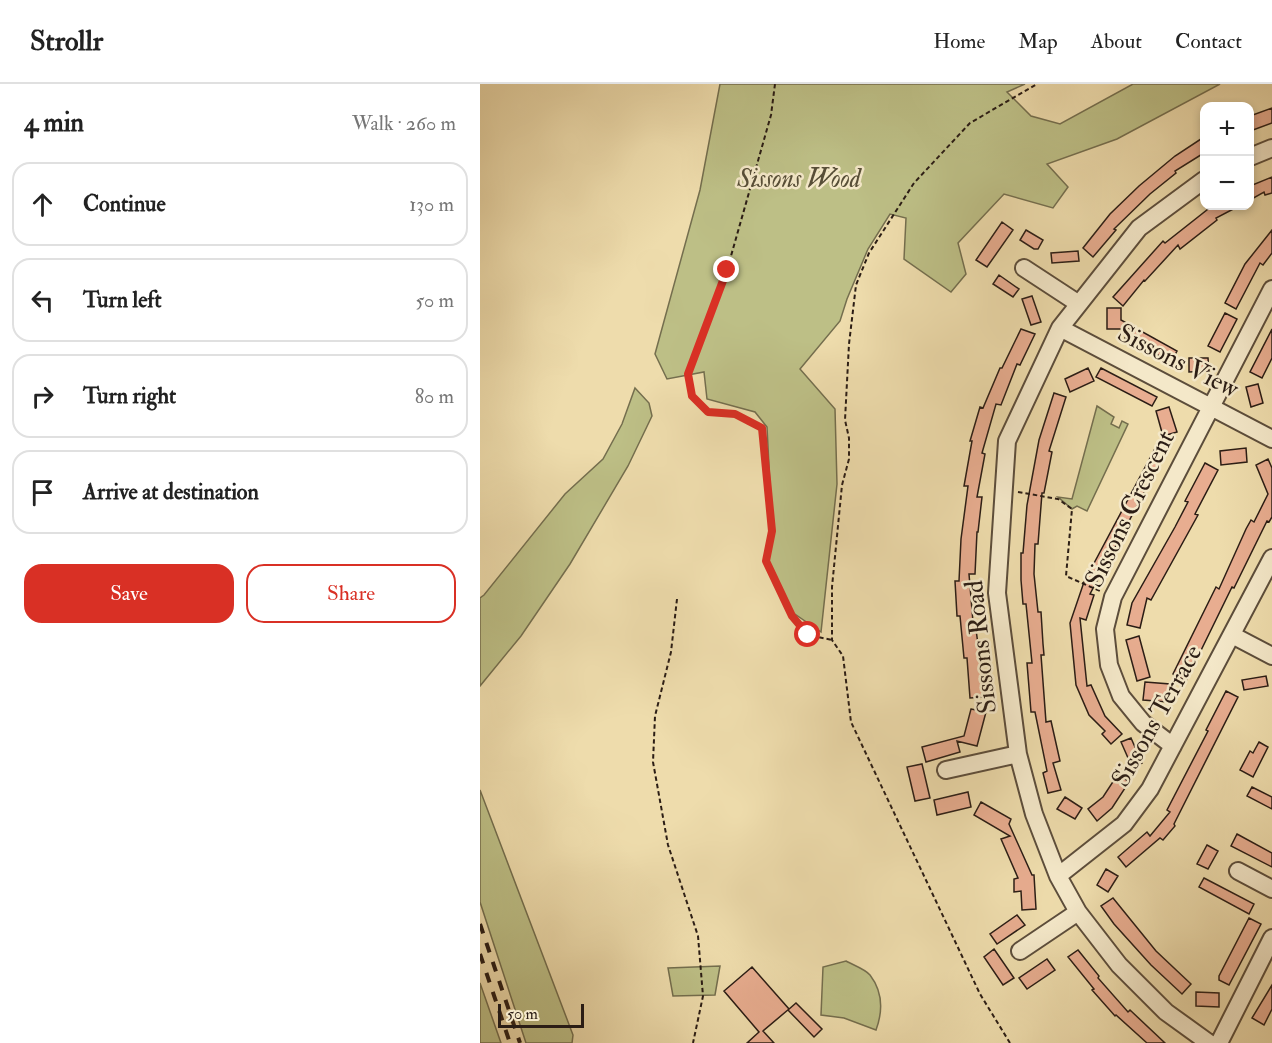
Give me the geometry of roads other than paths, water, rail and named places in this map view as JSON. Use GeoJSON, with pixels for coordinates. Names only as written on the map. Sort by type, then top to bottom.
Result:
{"type":"FeatureCollection","features":[{"type":"Feature","properties":{"kind":"street"},"geometry":{"type":"LineString","coordinates":[[1252,156],[1272,148]]}},
{"type":"Feature","properties":{"kind":"street","name":"Sissons Road"},"geometry":{"type":"LineString","coordinates":[[1200,183],[1139,228],[1060,328],[1007,441],[997,593],[1018,754],[1034,813],[1058,876],[1078,912],[1119,964],[1166,1012],[1209,1043]]}},
{"type":"Feature","properties":{"kind":"street"},"geometry":{"type":"LineString","coordinates":[[1024,268],[1079,304]]}},
{"type":"Feature","properties":{"kind":"street","name":"Sissons Crescent"},"geometry":{"type":"LineString","coordinates":[[1173,746],[1143,723],[1121,696],[1109,665],[1105,629],[1113,597],[1272,289]]}},
{"type":"Feature","properties":{"kind":"street","name":"Sissons View"},"geometry":{"type":"LineString","coordinates":[[1060,328],[1272,439]]}},
{"type":"Feature","properties":{"kind":"street","name":"Sissons Terrace"},"geometry":{"type":"LineString","coordinates":[[1058,876],[1124,824],[1150,789],[1272,558]]}},
{"type":"Feature","properties":{"kind":"street"},"geometry":{"type":"LineString","coordinates":[[1232,635],[1272,656]]}},
{"type":"Feature","properties":{"kind":"street"},"geometry":{"type":"LineString","coordinates":[[946,770],[1018,754]]}},
{"type":"Feature","properties":{"kind":"street"},"geometry":{"type":"LineString","coordinates":[[1238,872],[1272,889]]}},
{"type":"Feature","properties":{"kind":"street"},"geometry":{"type":"LineString","coordinates":[[1020,951],[1078,912]]}},
{"type":"Feature","properties":{"kind":"street"},"geometry":{"type":"LineString","coordinates":[[1219,1043],[1272,938]]}},
{"type":"Feature","properties":{"kind":"railway"},"geometry":{"type":"LineString","coordinates":[[480,924],[520,1043]]}},
{"type":"Feature","properties":{"kind":"railway"},"geometry":{"type":"LineString","coordinates":[[480,954],[510,1043]]}},
{"type":"Feature","properties":{"kind":"park label","name":"Sissons Wood"},"geometry":{"type":"Point","coordinates":[799,179]}}]}
